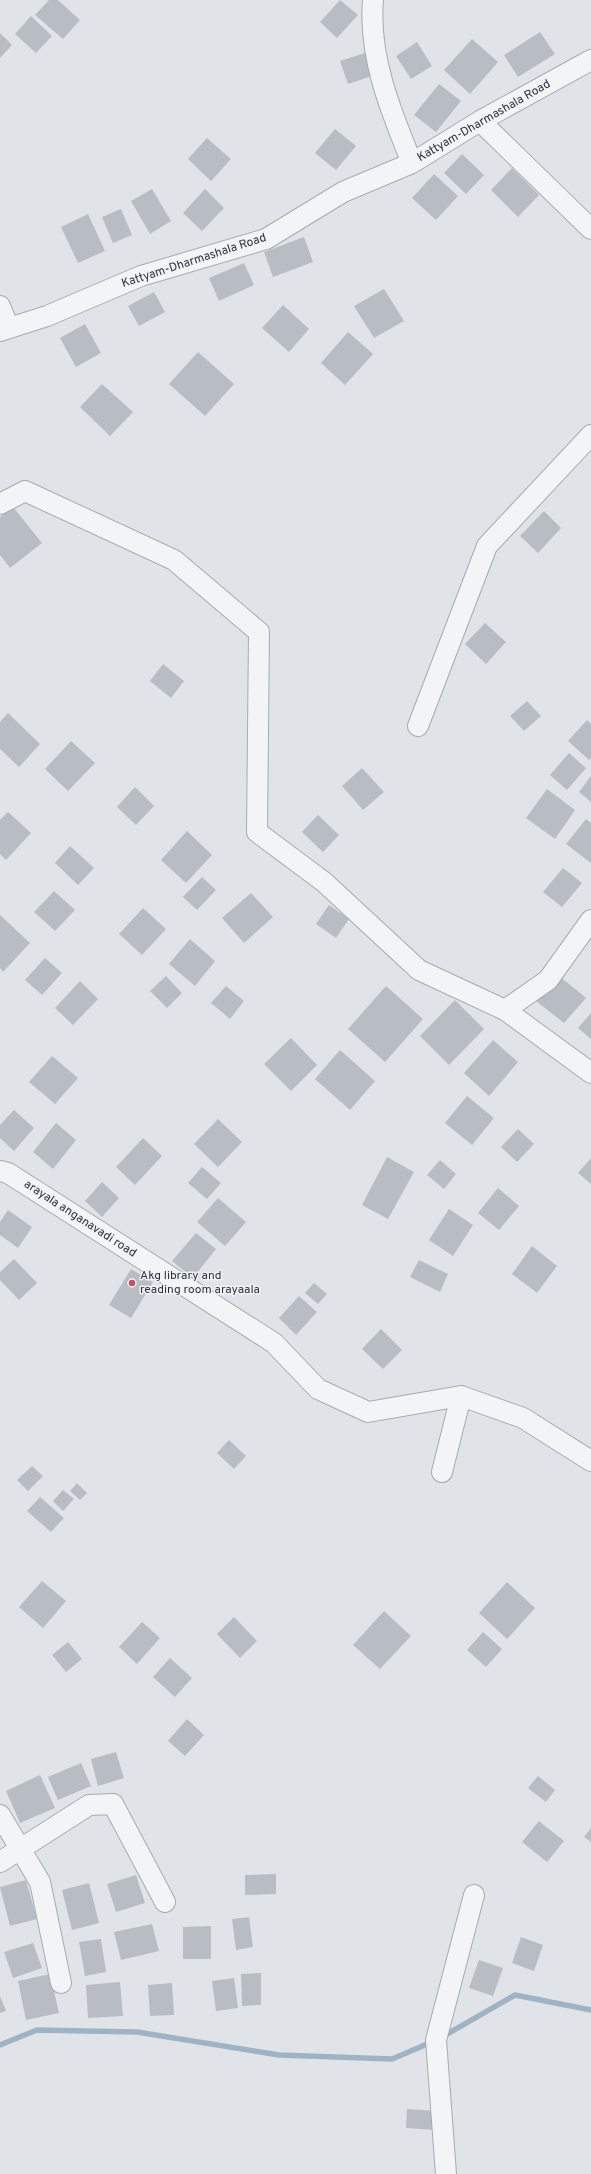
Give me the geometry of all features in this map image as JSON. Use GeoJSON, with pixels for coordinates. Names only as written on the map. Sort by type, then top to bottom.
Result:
{"type":"FeatureCollection","features":[{"type":"Feature","properties":{"kind":"street"},"geometry":{"type":"LineString","coordinates":[[373,0],[371,17],[380,74],[388,106],[412,163]]}},
{"type":"Feature","properties":{"kind":"street","name":"Kattyam-Dharmashala Road"},"geometry":{"type":"LineString","coordinates":[[5,330],[47,316],[141,276],[266,239],[343,192],[412,163],[480,121],[591,60]]}},
{"type":"Feature","properties":{"kind":"street"},"geometry":{"type":"LineString","coordinates":[[480,121],[591,229]]}},
{"type":"Feature","properties":{"kind":"street"},"geometry":{"type":"LineString","coordinates":[[0,306],[5,330]]}},
{"type":"Feature","properties":{"kind":"street"},"geometry":{"type":"LineString","coordinates":[[418,726],[487,546],[591,435]]}},
{"type":"Feature","properties":{"kind":"street"},"geometry":{"type":"LineString","coordinates":[[0,504],[25,491],[174,560],[259,632],[257,832],[324,882],[420,970],[505,1010],[591,1073]]}},
{"type":"Feature","properties":{"kind":"street"},"geometry":{"type":"LineString","coordinates":[[505,1010],[548,980],[591,920]]}},
{"type":"Feature","properties":{"kind":"street","name":"arayala anganavadi road"},"geometry":{"type":"LineString","coordinates":[[4,1172],[274,1343],[318,1389],[368,1412],[461,1396],[523,1418],[591,1461]]}},
{"type":"Feature","properties":{"kind":"street"},"geometry":{"type":"LineString","coordinates":[[442,1472],[461,1396]]}},
{"type":"Feature","properties":{"kind":"street"},"geometry":{"type":"LineString","coordinates":[[0,1862],[89,1805],[113,1804],[165,1902]]}},
{"type":"Feature","properties":{"kind":"street"},"geometry":{"type":"LineString","coordinates":[[0,1815],[40,1882],[61,1984]]}},
{"type":"Feature","properties":{"kind":"street"},"geometry":{"type":"LineString","coordinates":[[446,2174],[436,2040],[474,1895]]}},
{"type":"Feature","properties":{"kind":"building"},"geometry":{"type":"Polygon","coordinates":[[[49,0],[58,0],[80,20],[63,39],[35,15],[49,0]]]}},
{"type":"Feature","properties":{"kind":"building"},"geometry":{"type":"Polygon","coordinates":[[[340,0],[358,15],[337,38],[320,22],[340,0]]]}},
{"type":"Feature","properties":{"kind":"building"},"geometry":{"type":"Polygon","coordinates":[[[31,16],[52,36],[36,53],[15,34],[31,16]]]}},
{"type":"Feature","properties":{"kind":"building"},"geometry":{"type":"Polygon","coordinates":[[[540,32],[555,54],[518,77],[504,55],[540,32]]]}},
{"type":"Feature","properties":{"kind":"building"},"geometry":{"type":"Polygon","coordinates":[[[0,33],[12,45],[0,58],[0,33]]]}},
{"type":"Feature","properties":{"kind":"building"},"geometry":{"type":"Polygon","coordinates":[[[472,39],[498,62],[470,94],[444,70],[472,39]]]}},
{"type":"Feature","properties":{"kind":"building"},"geometry":{"type":"Polygon","coordinates":[[[417,42],[432,66],[411,79],[396,56],[417,42]]]}},
{"type":"Feature","properties":{"kind":"building"},"geometry":{"type":"Polygon","coordinates":[[[365,53],[372,76],[348,84],[340,61],[365,53]]]}},
{"type":"Feature","properties":{"kind":"building"},"geometry":{"type":"Polygon","coordinates":[[[439,84],[461,101],[436,132],[414,115],[439,84]]]}},
{"type":"Feature","properties":{"kind":"building"},"geometry":{"type":"Polygon","coordinates":[[[335,129],[356,146],[336,170],[315,153],[335,129]]]}},
{"type":"Feature","properties":{"kind":"building"},"geometry":{"type":"Polygon","coordinates":[[[207,138],[231,159],[211,181],[188,159],[207,138]]]}},
{"type":"Feature","properties":{"kind":"building"},"geometry":{"type":"Polygon","coordinates":[[[462,154],[484,175],[466,194],[444,173],[462,154]]]}},
{"type":"Feature","properties":{"kind":"building"},"geometry":{"type":"Polygon","coordinates":[[[512,168],[539,195],[518,217],[491,190],[512,168]]]}},
{"type":"Feature","properties":{"kind":"building"},"geometry":{"type":"Polygon","coordinates":[[[434,174],[458,196],[436,220],[412,198],[434,174]]]}},
{"type":"Feature","properties":{"kind":"building"},"geometry":{"type":"Polygon","coordinates":[[[152,189],[171,221],[150,234],[131,201],[152,189]]]}},
{"type":"Feature","properties":{"kind":"building"},"geometry":{"type":"Polygon","coordinates":[[[205,189],[224,208],[202,231],[183,213],[205,189]]]}},
{"type":"Feature","properties":{"kind":"building"},"geometry":{"type":"Polygon","coordinates":[[[121,209],[132,235],[113,243],[102,217],[121,209]]]}},
{"type":"Feature","properties":{"kind":"building"},"geometry":{"type":"Polygon","coordinates":[[[88,214],[105,251],[78,263],[61,227],[88,214]]]}},
{"type":"Feature","properties":{"kind":"building"},"geometry":{"type":"Polygon","coordinates":[[[304,237],[313,262],[273,277],[264,252],[304,237]]]}},
{"type":"Feature","properties":{"kind":"building"},"geometry":{"type":"Polygon","coordinates":[[[244,263],[254,285],[219,301],[209,278],[244,263]]]}},
{"type":"Feature","properties":{"kind":"building"},"geometry":{"type":"Polygon","coordinates":[[[384,289],[404,321],[374,338],[354,306],[384,289]]]}},
{"type":"Feature","properties":{"kind":"building"},"geometry":{"type":"Polygon","coordinates":[[[154,292],[165,312],[139,326],[128,306],[154,292]]]}},
{"type":"Feature","properties":{"kind":"building"},"geometry":{"type":"Polygon","coordinates":[[[283,305],[309,329],[289,352],[262,328],[283,305]]]}},
{"type":"Feature","properties":{"kind":"building"},"geometry":{"type":"Polygon","coordinates":[[[85,324],[101,353],[76,367],[60,338],[85,324]]]}},
{"type":"Feature","properties":{"kind":"building"},"geometry":{"type":"Polygon","coordinates":[[[348,332],[373,354],[345,385],[321,363],[348,332]]]}},
{"type":"Feature","properties":{"kind":"building"},"geometry":{"type":"Polygon","coordinates":[[[198,352],[234,384],[205,416],[169,384],[198,352]]]}},
{"type":"Feature","properties":{"kind":"building"},"geometry":{"type":"Polygon","coordinates":[[[102,384],[133,412],[110,436],[80,407],[102,384]]]}},
{"type":"Feature","properties":{"kind":"building"},"geometry":{"type":"Polygon","coordinates":[[[13,507],[42,543],[10,568],[0,555],[0,517],[13,507]]]}},
{"type":"Feature","properties":{"kind":"building"},"geometry":{"type":"Polygon","coordinates":[[[544,511],[561,528],[538,553],[520,536],[544,511]]]}},
{"type":"Feature","properties":{"kind":"building"},"geometry":{"type":"Polygon","coordinates":[[[485,623],[506,642],[486,664],[465,644],[485,623]]]}},
{"type":"Feature","properties":{"kind":"building"},"geometry":{"type":"Polygon","coordinates":[[[163,664],[184,681],[171,698],[150,681],[163,664]]]}},
{"type":"Feature","properties":{"kind":"building"},"geometry":{"type":"Polygon","coordinates":[[[527,701],[541,716],[524,731],[510,716],[527,701]]]}},
{"type":"Feature","properties":{"kind":"building"},"geometry":{"type":"Polygon","coordinates":[[[8,713],[40,744],[19,767],[0,749],[0,722],[8,713]]]}},
{"type":"Feature","properties":{"kind":"building"},"geometry":{"type":"Polygon","coordinates":[[[587,720],[591,724],[591,758],[589,760],[568,741],[587,720]]]}},
{"type":"Feature","properties":{"kind":"building"},"geometry":{"type":"Polygon","coordinates":[[[71,741],[95,763],[68,791],[45,769],[71,741]]]}},
{"type":"Feature","properties":{"kind":"building"},"geometry":{"type":"Polygon","coordinates":[[[569,753],[586,768],[567,790],[550,775],[569,753]]]}},
{"type":"Feature","properties":{"kind":"building"},"geometry":{"type":"Polygon","coordinates":[[[362,768],[384,792],[363,810],[342,786],[362,768]]]}},
{"type":"Feature","properties":{"kind":"building"},"geometry":{"type":"Polygon","coordinates":[[[591,776],[591,802],[579,792],[591,776]]]}},
{"type":"Feature","properties":{"kind":"building"},"geometry":{"type":"Polygon","coordinates":[[[135,787],[154,806],[136,825],[117,807],[135,787]]]}},
{"type":"Feature","properties":{"kind":"building"},"geometry":{"type":"Polygon","coordinates":[[[547,789],[575,810],[555,839],[526,818],[547,789]]]}},
{"type":"Feature","properties":{"kind":"building"},"geometry":{"type":"Polygon","coordinates":[[[8,812],[31,833],[6,860],[0,854],[0,820],[8,812]]]}},
{"type":"Feature","properties":{"kind":"building"},"geometry":{"type":"Polygon","coordinates":[[[318,815],[339,835],[323,852],[302,832],[318,815]]]}},
{"type":"Feature","properties":{"kind":"building"},"geometry":{"type":"Polygon","coordinates":[[[586,819],[591,823],[591,863],[566,844],[586,819]]]}},
{"type":"Feature","properties":{"kind":"building"},"geometry":{"type":"Polygon","coordinates":[[[187,831],[212,855],[186,883],[161,860],[187,831]]]}},
{"type":"Feature","properties":{"kind":"building"},"geometry":{"type":"Polygon","coordinates":[[[70,846],[94,868],[78,885],[55,863],[70,846]]]}},
{"type":"Feature","properties":{"kind":"building"},"geometry":{"type":"Polygon","coordinates":[[[563,868],[582,883],[562,907],[543,892],[563,868]]]}},
{"type":"Feature","properties":{"kind":"building"},"geometry":{"type":"Polygon","coordinates":[[[202,877],[216,890],[197,910],[183,897],[202,877]]]}},
{"type":"Feature","properties":{"kind":"building"},"geometry":{"type":"Polygon","coordinates":[[[54,891],[75,910],[55,931],[34,912],[54,891]]]}},
{"type":"Feature","properties":{"kind":"building"},"geometry":{"type":"Polygon","coordinates":[[[251,893],[273,917],[244,943],[222,918],[251,893]]]}},
{"type":"Feature","properties":{"kind":"building"},"geometry":{"type":"Polygon","coordinates":[[[329,905],[349,919],[336,938],[316,924],[329,905]]]}},
{"type":"Feature","properties":{"kind":"building"},"geometry":{"type":"Polygon","coordinates":[[[143,908],[166,929],[142,955],[119,934],[143,908]]]}},
{"type":"Feature","properties":{"kind":"building"},"geometry":{"type":"Polygon","coordinates":[[[0,915],[30,943],[3,972],[0,968],[0,915]]]}},
{"type":"Feature","properties":{"kind":"building"},"geometry":{"type":"Polygon","coordinates":[[[190,939],[215,961],[195,986],[169,964],[190,939]]]}},
{"type":"Feature","properties":{"kind":"building"},"geometry":{"type":"Polygon","coordinates":[[[45,958],[62,973],[42,995],[25,980],[45,958]]]}},
{"type":"Feature","properties":{"kind":"building"},"geometry":{"type":"Polygon","coordinates":[[[558,975],[586,998],[564,1023],[536,1001],[558,975]]]}},
{"type":"Feature","properties":{"kind":"building"},"geometry":{"type":"Polygon","coordinates":[[[166,976],[182,993],[167,1008],[150,991],[166,976]]]}},
{"type":"Feature","properties":{"kind":"building"},"geometry":{"type":"Polygon","coordinates":[[[80,981],[98,999],[73,1025],[55,1008],[80,981]]]}},
{"type":"Feature","properties":{"kind":"building"},"geometry":{"type":"Polygon","coordinates":[[[226,986],[244,1001],[230,1019],[211,1003],[226,986]]]}},
{"type":"Feature","properties":{"kind":"building"},"geometry":{"type":"Polygon","coordinates":[[[386,986],[423,1019],[385,1062],[348,1029],[386,986]]]}},
{"type":"Feature","properties":{"kind":"building"},"geometry":{"type":"Polygon","coordinates":[[[455,1000],[484,1029],[449,1065],[420,1036],[455,1000]]]}},
{"type":"Feature","properties":{"kind":"building"},"geometry":{"type":"Polygon","coordinates":[[[591,1013],[591,1039],[578,1028],[591,1013]]]}},
{"type":"Feature","properties":{"kind":"building"},"geometry":{"type":"Polygon","coordinates":[[[291,1038],[317,1065],[291,1091],[264,1064],[291,1038]]]}},
{"type":"Feature","properties":{"kind":"building"},"geometry":{"type":"Polygon","coordinates":[[[493,1040],[518,1062],[489,1096],[464,1073],[493,1040]]]}},
{"type":"Feature","properties":{"kind":"building"},"geometry":{"type":"Polygon","coordinates":[[[340,1050],[375,1081],[350,1110],[315,1079],[340,1050]]]}},
{"type":"Feature","properties":{"kind":"building"},"geometry":{"type":"Polygon","coordinates":[[[52,1056],[78,1078],[55,1104],[29,1082],[52,1056]]]}},
{"type":"Feature","properties":{"kind":"building"},"geometry":{"type":"Polygon","coordinates":[[[467,1096],[494,1118],[472,1145],[445,1123],[467,1096]]]}},
{"type":"Feature","properties":{"kind":"building"},"geometry":{"type":"Polygon","coordinates":[[[14,1110],[34,1128],[14,1151],[0,1138],[0,1125],[14,1110]]]}},
{"type":"Feature","properties":{"kind":"building"},"geometry":{"type":"Polygon","coordinates":[[[218,1119],[242,1142],[218,1167],[194,1144],[218,1119]]]}},
{"type":"Feature","properties":{"kind":"building"},"geometry":{"type":"Polygon","coordinates":[[[56,1123],[76,1140],[53,1169],[33,1152],[56,1123]]]}},
{"type":"Feature","properties":{"kind":"building"},"geometry":{"type":"Polygon","coordinates":[[[518,1129],[534,1144],[517,1162],[501,1147],[518,1129]]]}},
{"type":"Feature","properties":{"kind":"building"},"geometry":{"type":"Polygon","coordinates":[[[143,1138],[162,1156],[135,1185],[116,1167],[143,1138]]]}},
{"type":"Feature","properties":{"kind":"building"},"geometry":{"type":"Polygon","coordinates":[[[387,1157],[414,1172],[388,1219],[362,1205],[387,1157]]]}},
{"type":"Feature","properties":{"kind":"building"},"geometry":{"type":"Polygon","coordinates":[[[591,1158],[591,1184],[578,1173],[591,1158]]]}},
{"type":"Feature","properties":{"kind":"building"},"geometry":{"type":"Polygon","coordinates":[[[440,1160],[456,1174],[444,1189],[427,1175],[440,1160]]]}},
{"type":"Feature","properties":{"kind":"building"},"geometry":{"type":"Polygon","coordinates":[[[202,1167],[221,1183],[207,1199],[188,1183],[202,1167]]]}},
{"type":"Feature","properties":{"kind":"building"},"geometry":{"type":"Polygon","coordinates":[[[102,1182],[119,1198],[102,1217],[85,1201],[102,1182]]]}},
{"type":"Feature","properties":{"kind":"building"},"geometry":{"type":"Polygon","coordinates":[[[498,1188],[519,1206],[499,1230],[478,1213],[498,1188]]]}},
{"type":"Feature","properties":{"kind":"building"},"geometry":{"type":"Polygon","coordinates":[[[218,1198],[246,1222],[225,1246],[197,1222],[218,1198]]]}},
{"type":"Feature","properties":{"kind":"building"},"geometry":{"type":"Polygon","coordinates":[[[449,1209],[473,1225],[453,1256],[429,1240],[449,1209]]]}},
{"type":"Feature","properties":{"kind":"building"},"geometry":{"type":"Polygon","coordinates":[[[8,1210],[32,1227],[18,1248],[0,1235],[0,1222],[8,1210]]]}},
{"type":"Feature","properties":{"kind":"building"},"geometry":{"type":"Polygon","coordinates":[[[196,1233],[216,1249],[193,1278],[172,1261],[196,1233]]]}},
{"type":"Feature","properties":{"kind":"building"},"geometry":{"type":"Polygon","coordinates":[[[532,1246],[557,1266],[537,1293],[512,1274],[532,1246]]]}},
{"type":"Feature","properties":{"kind":"building"},"geometry":{"type":"Polygon","coordinates":[[[14,1259],[37,1283],[19,1300],[0,1280],[0,1272],[14,1259]]]}},
{"type":"Feature","properties":{"kind":"building"},"geometry":{"type":"Polygon","coordinates":[[[419,1260],[448,1274],[440,1292],[410,1277],[419,1260]]]}},
{"type":"Feature","properties":{"kind":"building"},"geometry":{"type":"Polygon","coordinates":[[[131,1269],[153,1282],[131,1318],[109,1305],[131,1269]]]}},
{"type":"Feature","properties":{"kind":"building"},"geometry":{"type":"Polygon","coordinates":[[[314,1283],[327,1294],[318,1304],[305,1293],[314,1283]]]}},
{"type":"Feature","properties":{"kind":"building"},"geometry":{"type":"Polygon","coordinates":[[[299,1296],[317,1312],[296,1335],[279,1318],[299,1296]]]}},
{"type":"Feature","properties":{"kind":"building"},"geometry":{"type":"Polygon","coordinates":[[[381,1329],[402,1350],[383,1369],[362,1349],[381,1329]]]}},
{"type":"Feature","properties":{"kind":"building"},"geometry":{"type":"Polygon","coordinates":[[[229,1440],[246,1456],[234,1469],[217,1453],[229,1440]]]}},
{"type":"Feature","properties":{"kind":"building"},"geometry":{"type":"Polygon","coordinates":[[[32,1466],[43,1476],[28,1491],[17,1480],[32,1466]]]}},
{"type":"Feature","properties":{"kind":"building"},"geometry":{"type":"Polygon","coordinates":[[[77,1483],[87,1493],[80,1500],[70,1491],[77,1483]]]}},
{"type":"Feature","properties":{"kind":"building"},"geometry":{"type":"Polygon","coordinates":[[[63,1490],[74,1499],[63,1511],[53,1501],[63,1490]]]}},
{"type":"Feature","properties":{"kind":"building"},"geometry":{"type":"Polygon","coordinates":[[[40,1497],[64,1518],[51,1532],[27,1511],[40,1497]]]}},
{"type":"Feature","properties":{"kind":"building"},"geometry":{"type":"Polygon","coordinates":[[[42,1581],[66,1601],[43,1628],[19,1607],[42,1581]]]}},
{"type":"Feature","properties":{"kind":"building"},"geometry":{"type":"Polygon","coordinates":[[[507,1582],[535,1608],[507,1639],[479,1613],[507,1582]]]}},
{"type":"Feature","properties":{"kind":"building"},"geometry":{"type":"Polygon","coordinates":[[[384,1611],[411,1636],[380,1669],[353,1645],[384,1611]]]}},
{"type":"Feature","properties":{"kind":"building"},"geometry":{"type":"Polygon","coordinates":[[[234,1617],[257,1641],[240,1658],[217,1634],[234,1617]]]}},
{"type":"Feature","properties":{"kind":"building"},"geometry":{"type":"Polygon","coordinates":[[[142,1622],[160,1638],[137,1664],[119,1647],[142,1622]]]}},
{"type":"Feature","properties":{"kind":"building"},"geometry":{"type":"Polygon","coordinates":[[[483,1632],[502,1649],[486,1667],[467,1650],[483,1632]]]}},
{"type":"Feature","properties":{"kind":"building"},"geometry":{"type":"Polygon","coordinates":[[[68,1642],[82,1659],[66,1672],[52,1655],[68,1642]]]}},
{"type":"Feature","properties":{"kind":"building"},"geometry":{"type":"Polygon","coordinates":[[[170,1658],[192,1678],[175,1697],[153,1677],[170,1658]]]}},
{"type":"Feature","properties":{"kind":"building"},"geometry":{"type":"Polygon","coordinates":[[[187,1719],[204,1735],[185,1756],[168,1741],[187,1719]]]}},
{"type":"Feature","properties":{"kind":"building"},"geometry":{"type":"Polygon","coordinates":[[[116,1752],[124,1778],[98,1786],[91,1759],[116,1752]]]}},
{"type":"Feature","properties":{"kind":"building"},"geometry":{"type":"Polygon","coordinates":[[[81,1763],[91,1786],[58,1800],[48,1777],[81,1763]]]}},
{"type":"Feature","properties":{"kind":"building"},"geometry":{"type":"Polygon","coordinates":[[[40,1775],[55,1808],[20,1823],[6,1791],[40,1775]]]}},
{"type":"Feature","properties":{"kind":"building"},"geometry":{"type":"Polygon","coordinates":[[[538,1776],[555,1790],[546,1802],[528,1788],[538,1776]]]}},
{"type":"Feature","properties":{"kind":"building"},"geometry":{"type":"Polygon","coordinates":[[[539,1821],[564,1841],[547,1862],[522,1842],[539,1821]]]}},
{"type":"Feature","properties":{"kind":"building"},"geometry":{"type":"Polygon","coordinates":[[[591,1828],[591,1842],[584,1837],[591,1828]]]}},
{"type":"Feature","properties":{"kind":"building"},"geometry":{"type":"Polygon","coordinates":[[[276,1874],[276,1894],[245,1895],[245,1875],[276,1874]]]}},
{"type":"Feature","properties":{"kind":"building"},"geometry":{"type":"Polygon","coordinates":[[[136,1875],[145,1903],[116,1912],[107,1884],[136,1875]]]}},
{"type":"Feature","properties":{"kind":"building"},"geometry":{"type":"Polygon","coordinates":[[[26,1880],[37,1919],[10,1926],[0,1887],[26,1880]]]}},
{"type":"Feature","properties":{"kind":"building"},"geometry":{"type":"Polygon","coordinates":[[[89,1883],[99,1923],[72,1930],[62,1890],[89,1883]]]}},
{"type":"Feature","properties":{"kind":"building"},"geometry":{"type":"Polygon","coordinates":[[[249,1917],[253,1947],[236,1950],[232,1919],[249,1917]]]}},
{"type":"Feature","properties":{"kind":"building"},"geometry":{"type":"Polygon","coordinates":[[[152,1924],[159,1951],[121,1960],[114,1932],[152,1924]]]}},
{"type":"Feature","properties":{"kind":"building"},"geometry":{"type":"Polygon","coordinates":[[[211,1926],[211,1959],[183,1959],[183,1927],[211,1926]]]}},
{"type":"Feature","properties":{"kind":"building"},"geometry":{"type":"Polygon","coordinates":[[[521,1937],[543,1945],[534,1971],[512,1963],[521,1937]]]}},
{"type":"Feature","properties":{"kind":"building"},"geometry":{"type":"Polygon","coordinates":[[[101,1939],[106,1972],[85,1976],[79,1942],[101,1939]]]}},
{"type":"Feature","properties":{"kind":"building"},"geometry":{"type":"Polygon","coordinates":[[[33,1943],[42,1968],[13,1978],[4,1952],[33,1943]]]}},
{"type":"Feature","properties":{"kind":"building"},"geometry":{"type":"Polygon","coordinates":[[[479,1960],[503,1968],[493,1996],[469,1988],[479,1960]]]}},
{"type":"Feature","properties":{"kind":"building"},"geometry":{"type":"Polygon","coordinates":[[[261,1973],[261,2005],[242,2006],[241,1974],[261,1973]]]}},
{"type":"Feature","properties":{"kind":"building"},"geometry":{"type":"Polygon","coordinates":[[[50,1974],[59,2013],[26,2020],[18,1981],[50,1974]]]}},
{"type":"Feature","properties":{"kind":"building"},"geometry":{"type":"Polygon","coordinates":[[[234,1978],[238,2008],[216,2011],[212,1981],[234,1978]]]}},
{"type":"Feature","properties":{"kind":"building"},"geometry":{"type":"Polygon","coordinates":[[[120,1982],[123,2016],[88,2018],[86,1985],[120,1982]]]}},
{"type":"Feature","properties":{"kind":"building"},"geometry":{"type":"Polygon","coordinates":[[[172,1983],[174,2015],[150,2016],[148,1985],[172,1983]]]}},
{"type":"Feature","properties":{"kind":"building"},"geometry":{"type":"Polygon","coordinates":[[[0,1996],[6,2011],[0,2013],[0,1996]]]}},
{"type":"Feature","properties":{"kind":"building"},"geometry":{"type":"Polygon","coordinates":[[[407,2109],[437,2111],[436,2130],[406,2128],[407,2109]]]}},
{"type":"Feature","properties":{"kind":"waterway"},"geometry":{"type":"LineString","coordinates":[[442,2037],[515,1995],[591,2010]]}},
{"type":"Feature","properties":{"kind":"waterway"},"geometry":{"type":"LineString","coordinates":[[0,2045],[37,2030],[137,2032],[279,2055],[392,2059],[432,2042]]}},
{"type":"Feature","properties":{"kind":"place","name":"Akg library and reading room arayaala"},"geometry":{"type":"Point","coordinates":[132,1283]}}]}
